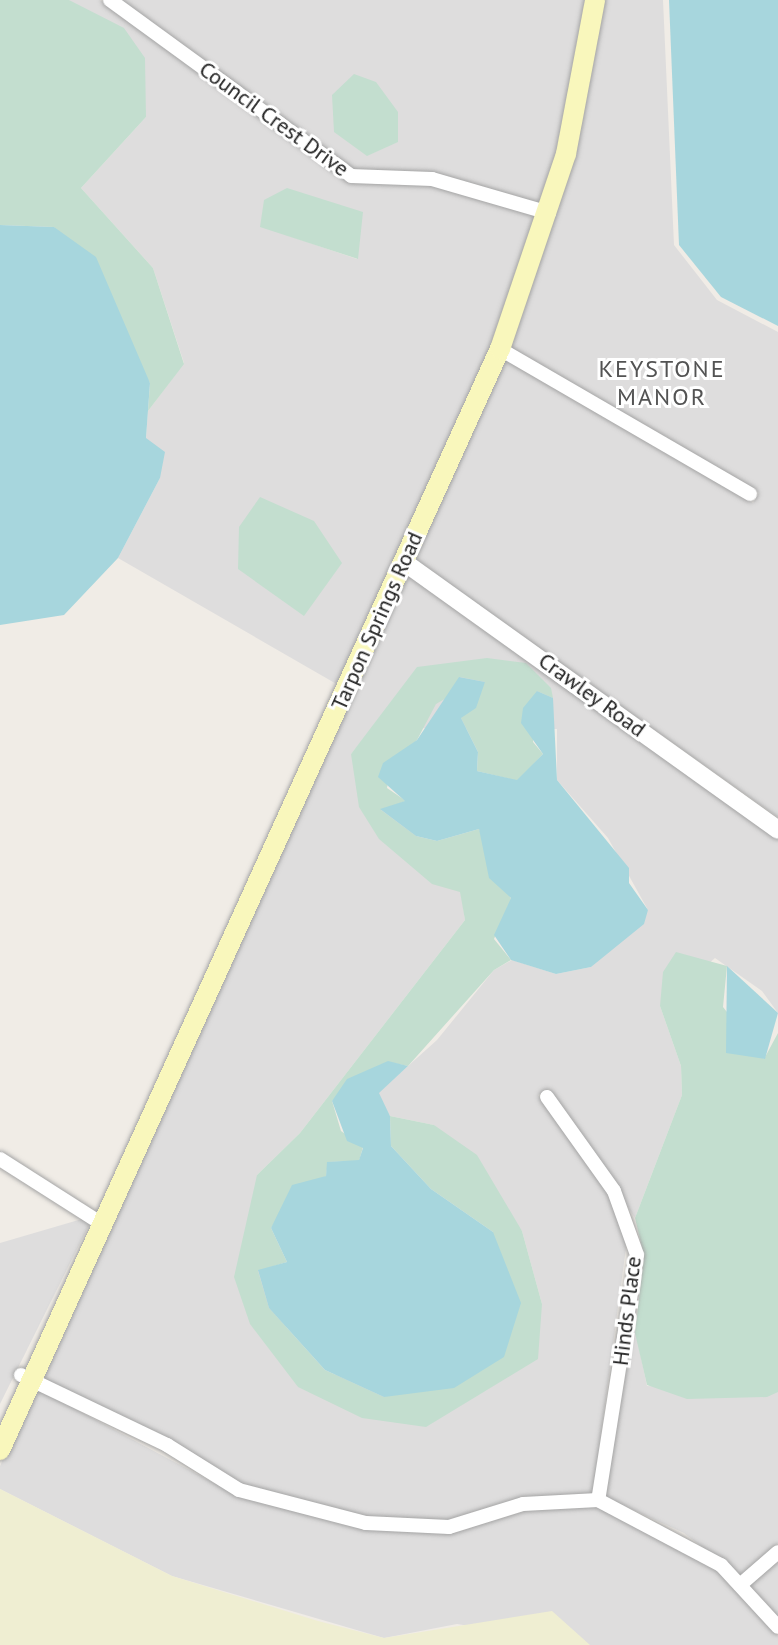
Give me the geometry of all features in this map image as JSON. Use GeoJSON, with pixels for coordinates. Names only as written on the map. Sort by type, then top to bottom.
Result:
{"type":"FeatureCollection","features":[{"type":"Feature","properties":{"kind":"main road","name":"Tarpon Springs Road"},"geometry":{"type":"LineString","coordinates":[[0,1450],[27,1378],[500,349],[549,213],[595,0]]}},
{"type":"Feature","properties":{"kind":"main road","name":"Tarpon Springs Road"},"geometry":{"type":"LineString","coordinates":[[0,1421],[27,1378]]}},
{"type":"Feature","properties":{"kind":"street","name":"Council Crest Drive"},"geometry":{"type":"LineString","coordinates":[[110,0],[351,176],[432,179],[549,213]]}},
{"type":"Feature","properties":{"kind":"street"},"geometry":{"type":"LineString","coordinates":[[500,349],[750,494]]}},
{"type":"Feature","properties":{"kind":"street","name":"Crawley Road"},"geometry":{"type":"LineString","coordinates":[[404,562],[778,830]]}},
{"type":"Feature","properties":{"kind":"street","name":"Hinds Place"},"geometry":{"type":"LineString","coordinates":[[547,1097],[614,1191],[637,1255],[598,1500]]}},
{"type":"Feature","properties":{"kind":"street"},"geometry":{"type":"LineString","coordinates":[[0,1159],[99,1222]]}},
{"type":"Feature","properties":{"kind":"street"},"geometry":{"type":"LineString","coordinates":[[27,1378],[239,1490],[366,1523],[449,1527],[523,1504],[598,1500],[681,1538],[740,1585],[778,1627]]}},
{"type":"Feature","properties":{"kind":"street"},"geometry":{"type":"LineString","coordinates":[[740,1585],[778,1552]]}},
{"type":"Feature","properties":{"kind":"shaded area"},"geometry":{"type":"Polygon","coordinates":[[[69,0],[100,0],[348,181],[432,185],[541,216],[494,346],[340,686],[118,558],[160,478],[146,439],[148,411],[184,363],[153,268],[81,188],[146,117],[69,0]],[[362,212],[260,226],[357,259],[362,212]]]}},
{"type":"Feature","properties":{"kind":"shaded area"},"geometry":{"type":"Polygon","coordinates":[[[120,0],[589,0],[544,205],[433,173],[353,170],[120,0]]]}},
{"type":"Feature","properties":{"kind":"shaded area"},"geometry":{"type":"Polygon","coordinates":[[[602,0],[663,0],[674,245],[717,300],[778,332],[778,817],[412,559],[504,358],[753,503],[759,493],[508,347],[602,0]]]}},
{"type":"Feature","properties":{"kind":"shaded area"},"geometry":{"type":"Polygon","coordinates":[[[407,570],[778,837],[778,1013],[762,991],[715,958],[660,1006],[681,1066],[682,1095],[635,1218],[549,1089],[538,1095],[609,1193],[627,1240],[593,1494],[448,1521],[366,1517],[241,1484],[41,1378],[407,570]],[[372,728],[351,754],[461,891],[465,920],[300,1133],[257,1175],[298,1387],[542,1304],[522,1231],[434,1125],[390,1116],[378,1093],[437,1040],[494,970],[512,960],[556,974],[591,967],[648,910],[608,838],[557,780],[557,729],[372,728]]]}},
{"type":"Feature","properties":{"kind":"shaded area"},"geometry":{"type":"Polygon","coordinates":[[[82,1219],[90,1223],[0,1404],[0,1243],[82,1219]]]}},
{"type":"Feature","properties":{"kind":"shaded area"},"geometry":{"type":"Polygon","coordinates":[[[634,1324],[647,1386],[778,1392],[778,1543],[740,1576],[684,1533],[605,1497],[634,1324]]]}},
{"type":"Feature","properties":{"kind":"shaded area"},"geometry":{"type":"Polygon","coordinates":[[[36,1388],[238,1496],[450,1534],[525,1511],[598,1507],[717,1570],[778,1636],[778,1645],[590,1645],[457,1624],[384,1638],[172,1576],[0,1489],[0,1466],[36,1388]]]}},
{"type":"Feature","properties":{"kind":"shaded area"},"geometry":{"type":"Polygon","coordinates":[[[778,1561],[778,1618],[749,1586],[778,1561]]]}},
{"type":"Feature","properties":{"kind":"green space"},"geometry":{"type":"Polygon","coordinates":[[[0,0],[69,0],[124,28],[145,58],[146,117],[81,188],[153,268],[184,364],[148,411],[150,383],[54,227],[0,225],[0,0]]]}},
{"type":"Feature","properties":{"kind":"green space"},"geometry":{"type":"Polygon","coordinates":[[[354,74],[376,82],[398,112],[398,142],[367,156],[334,132],[332,95],[354,74]]]}},
{"type":"Feature","properties":{"kind":"green space"},"geometry":{"type":"Polygon","coordinates":[[[287,188],[363,212],[358,259],[260,227],[264,200],[287,188]]]}},
{"type":"Feature","properties":{"kind":"green space"},"geometry":{"type":"Polygon","coordinates":[[[260,497],[314,521],[342,563],[304,616],[238,569],[239,527],[260,497]]]}},
{"type":"Feature","properties":{"kind":"green space"},"geometry":{"type":"Polygon","coordinates":[[[487,658],[526,663],[551,688],[553,698],[537,691],[533,742],[543,754],[518,781],[477,771],[478,752],[461,718],[485,682],[460,677],[455,693],[436,704],[417,740],[392,762],[387,788],[406,801],[381,810],[416,836],[437,841],[479,829],[511,899],[494,939],[511,960],[494,970],[408,1066],[388,1062],[332,1101],[341,1131],[363,1147],[359,1161],[328,1162],[326,1176],[290,1200],[271,1228],[287,1262],[258,1271],[269,1308],[325,1370],[384,1397],[493,1232],[431,1189],[391,1146],[390,1116],[434,1125],[477,1155],[522,1231],[542,1304],[538,1359],[426,1427],[362,1418],[298,1387],[250,1324],[234,1277],[257,1175],[300,1133],[465,920],[460,892],[432,884],[379,839],[359,807],[351,754],[417,667],[487,658]]]}},
{"type":"Feature","properties":{"kind":"green space"},"geometry":{"type":"Polygon","coordinates":[[[676,952],[727,966],[723,1007],[764,1059],[778,1033],[778,1392],[767,1397],[687,1399],[647,1385],[635,1333],[644,1256],[635,1218],[682,1095],[681,1066],[660,1006],[663,972],[676,952]]]}},
{"type":"Feature","properties":{"kind":"green space"},"geometry":{"type":"Polygon","coordinates":[[[0,1489],[172,1576],[318,1621],[384,1638],[552,1611],[590,1645],[0,1645],[0,1489]]]}},
{"type":"Feature","properties":{"kind":"water"},"geometry":{"type":"Polygon","coordinates":[[[669,0],[778,0],[778,326],[721,297],[679,245],[669,0]]]}},
{"type":"Feature","properties":{"kind":"water"},"geometry":{"type":"Polygon","coordinates":[[[0,225],[54,227],[96,257],[150,383],[146,438],[165,452],[160,478],[118,558],[64,615],[0,625],[0,225]]]}},
{"type":"Feature","properties":{"kind":"water"},"geometry":{"type":"Polygon","coordinates":[[[459,677],[485,682],[476,708],[461,718],[478,752],[477,771],[517,780],[543,754],[521,723],[523,708],[537,691],[553,698],[557,780],[629,868],[629,883],[648,910],[644,924],[591,967],[556,974],[511,960],[494,935],[511,898],[489,878],[479,829],[437,841],[416,836],[380,809],[405,801],[378,777],[383,763],[417,740],[459,677]]]}},
{"type":"Feature","properties":{"kind":"water"},"geometry":{"type":"Polygon","coordinates":[[[727,966],[778,1013],[765,1059],[726,1053],[727,966]]]}},
{"type":"Feature","properties":{"kind":"water"},"geometry":{"type":"Polygon","coordinates":[[[388,1061],[408,1066],[379,1093],[390,1116],[391,1146],[431,1189],[493,1232],[521,1303],[504,1357],[454,1388],[384,1397],[325,1370],[269,1308],[258,1270],[287,1262],[271,1228],[292,1185],[326,1176],[327,1162],[359,1160],[363,1148],[347,1141],[332,1101],[347,1079],[388,1061]]]}},
{"type":"Feature","properties":{"kind":"district","name":"KEYSTONE MANOR"},"geometry":{"type":"Point","coordinates":[662,383]}}]}
